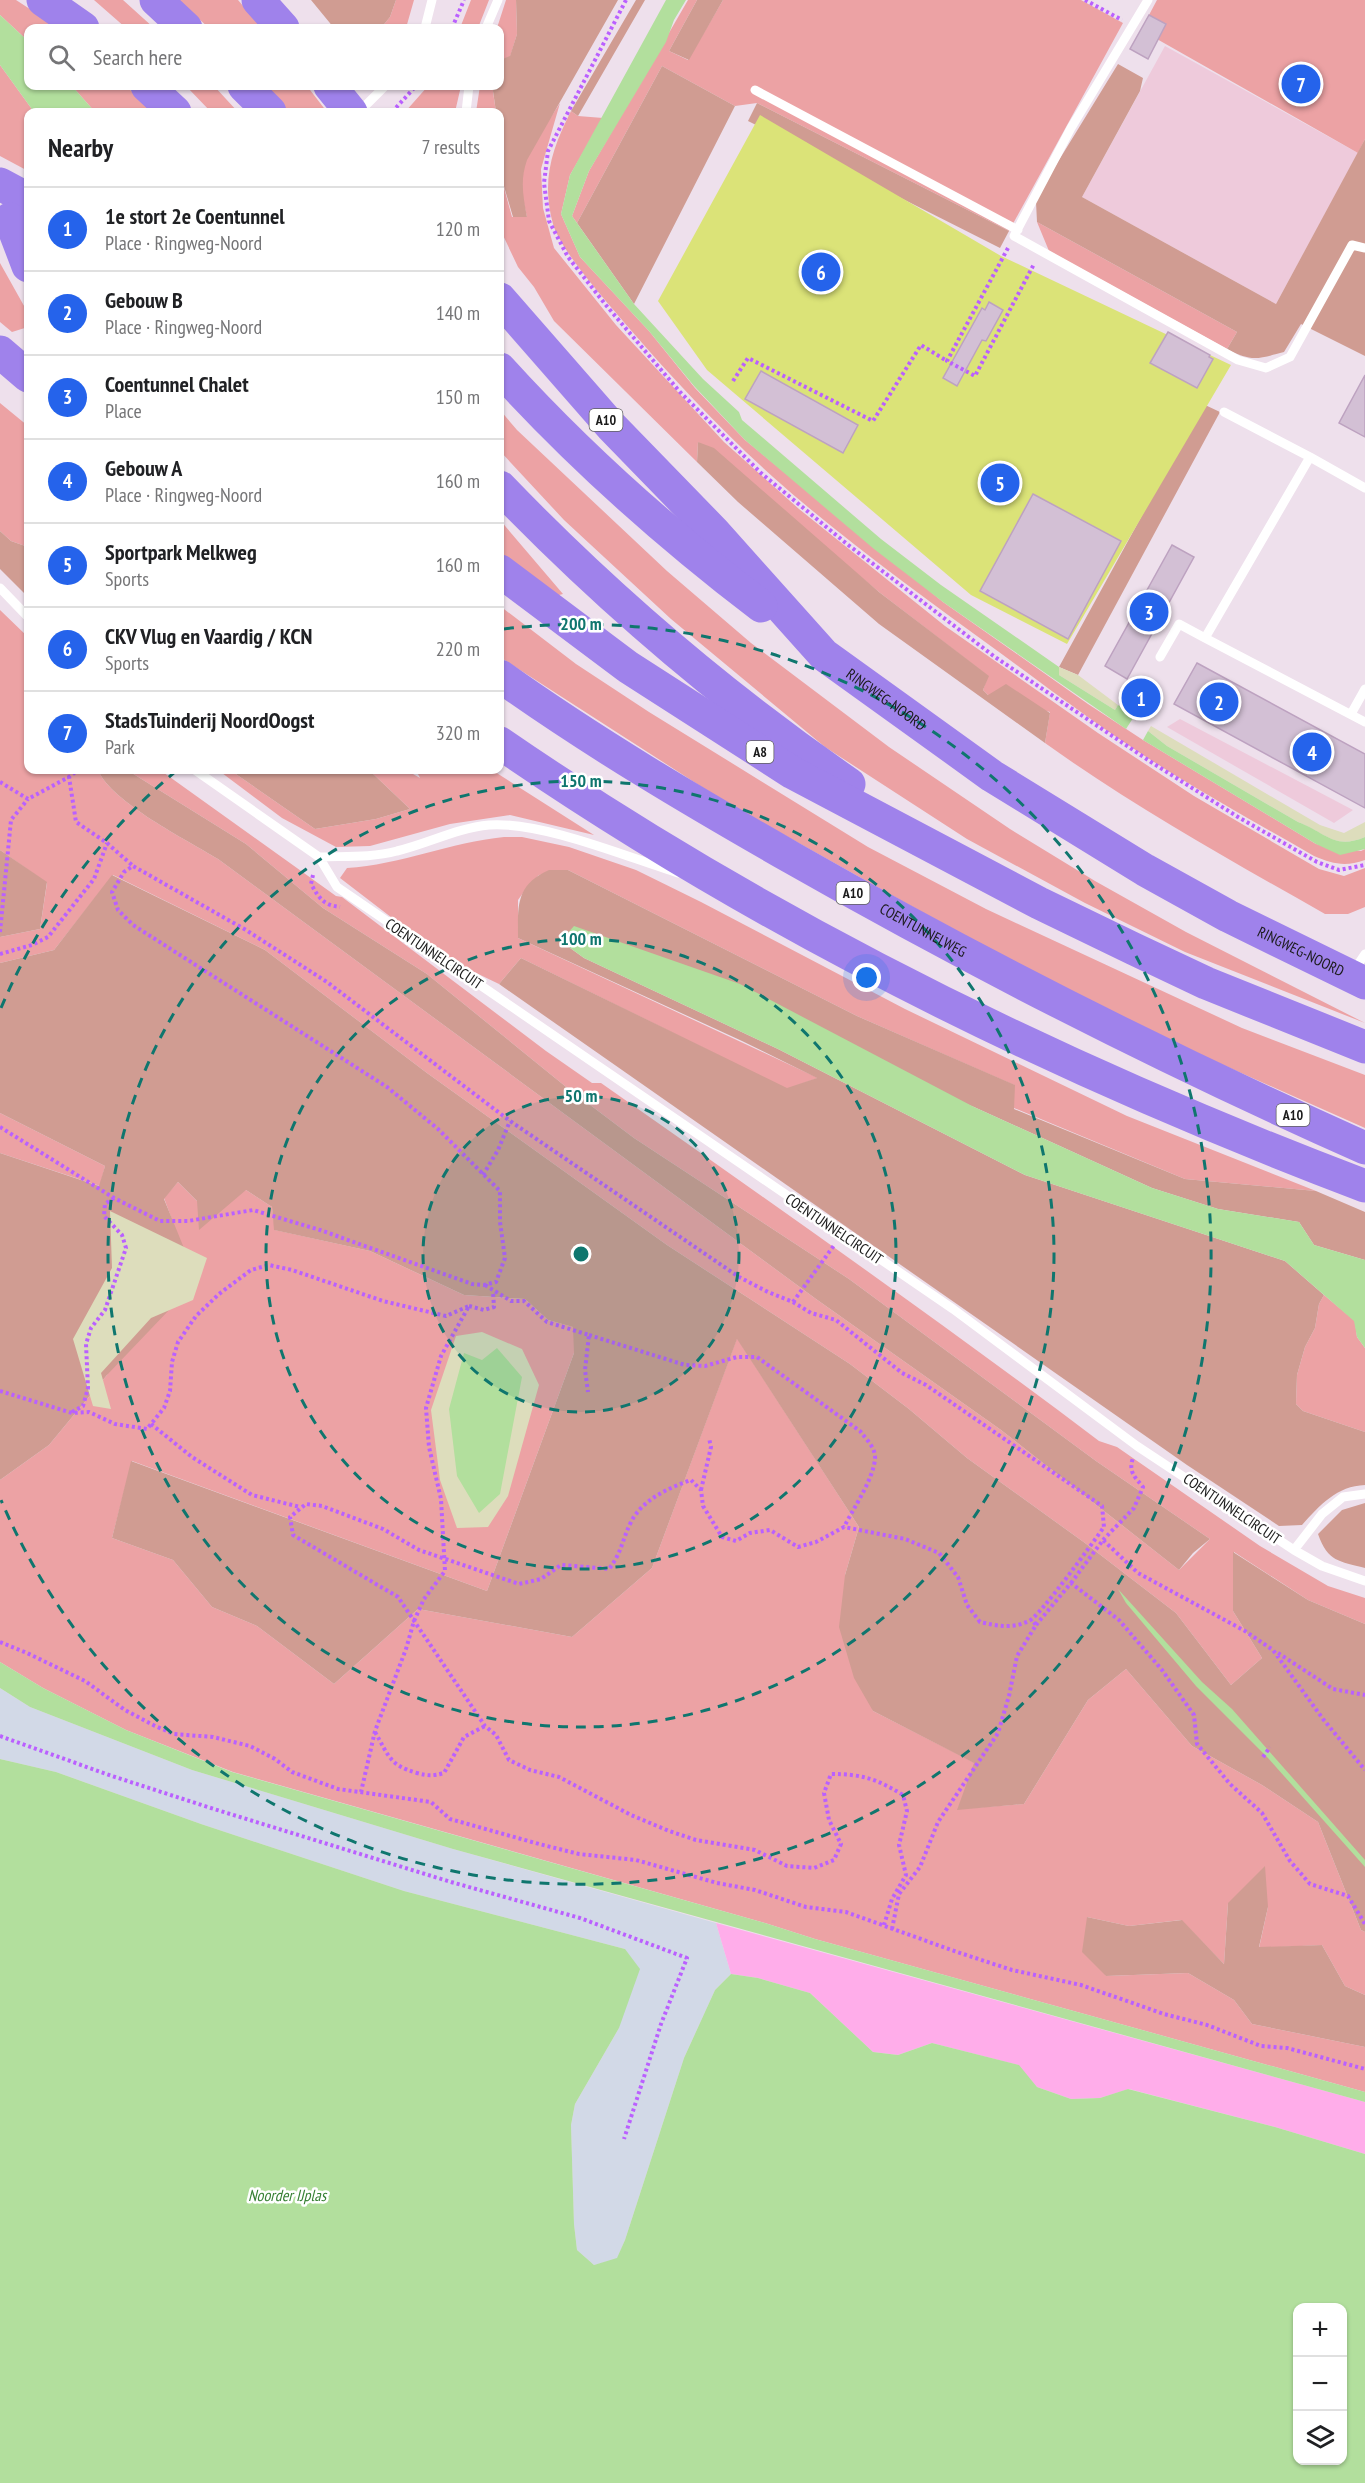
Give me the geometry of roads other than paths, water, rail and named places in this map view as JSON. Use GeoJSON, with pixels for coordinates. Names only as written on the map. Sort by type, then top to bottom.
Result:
{"type":"FeatureCollection","features":[{"type":"Feature","properties":{"kind":"highway"},"geometry":{"type":"LineString","coordinates":[[43,0],[76,24]]}},
{"type":"Feature","properties":{"kind":"highway"},"geometry":{"type":"LineString","coordinates":[[156,0],[182,24]]}},
{"type":"Feature","properties":{"kind":"highway"},"geometry":{"type":"LineString","coordinates":[[258,0],[279,24]]}},
{"type":"Feature","properties":{"kind":"highway"},"geometry":{"type":"LineString","coordinates":[[151,90],[171,108]]}},
{"type":"Feature","properties":{"kind":"highway"},"geometry":{"type":"LineString","coordinates":[[248,90],[266,108]]}},
{"type":"Feature","properties":{"kind":"highway"},"geometry":{"type":"LineString","coordinates":[[0,184],[17,217],[24,248]]}},
{"type":"Feature","properties":{"kind":"highway","name":"RINGWEG-NOORD"},"geometry":{"type":"LineString","coordinates":[[504,301],[611,426],[714,532],[824,655],[943,742],[1065,822],[1145,870],[1207,904],[1360,971]]}},
{"type":"Feature","properties":{"kind":"highway"},"geometry":{"type":"LineString","coordinates":[[504,373],[591,462],[696,556],[824,655]]}},
{"type":"Feature","properties":{"kind":"highway"},"geometry":{"type":"LineString","coordinates":[[504,491],[580,566],[665,644],[758,718],[848,783],[1039,903],[1206,982],[1365,1047]]}},
{"type":"Feature","properties":{"kind":"highway","name":"A8"},"geometry":{"type":"LineString","coordinates":[[504,575],[628,667],[793,774],[1039,903]]}},
{"type":"Feature","properties":{"kind":"highway","name":"COENTUNNELWEG"},"geometry":{"type":"LineString","coordinates":[[504,679],[639,768],[864,899],[1104,1025],[1221,1083],[1365,1148]]}},
{"type":"Feature","properties":{"kind":"highway","name":"A10"},"geometry":{"type":"LineString","coordinates":[[504,746],[569,791],[735,892],[905,983],[1155,1100],[1365,1186]]}},
{"type":"Feature","properties":{"kind":"lane"},"geometry":{"type":"LineString","coordinates":[[426,24],[432,0]]}},
{"type":"Feature","properties":{"kind":"lane"},"geometry":{"type":"LineString","coordinates":[[488,24],[498,0]]}},
{"type":"Feature","properties":{"kind":"lane"},"geometry":{"type":"LineString","coordinates":[[1016,233],[1071,128],[1148,0]]}},
{"type":"Feature","properties":{"kind":"lane"},"geometry":{"type":"LineString","coordinates":[[344,102],[375,90]]}},
{"type":"Feature","properties":{"kind":"lane"},"geometry":{"type":"LineString","coordinates":[[467,108],[469,90]]}},
{"type":"Feature","properties":{"kind":"lane"},"geometry":{"type":"LineString","coordinates":[[755,90],[1016,233],[1041,250],[1238,360],[1266,368],[1290,357],[1352,245],[1365,248]]}},
{"type":"Feature","properties":{"kind":"lane"},"geometry":{"type":"LineString","coordinates":[[0,360],[16,360]]}},
{"type":"Feature","properties":{"kind":"lane"},"geometry":{"type":"LineString","coordinates":[[1224,412],[1365,488]]}},
{"type":"Feature","properties":{"kind":"lane"},"geometry":{"type":"LineString","coordinates":[[1205,638],[1310,457]]}},
{"type":"Feature","properties":{"kind":"lane"},"geometry":{"type":"LineString","coordinates":[[0,588],[24,612]]}},
{"type":"Feature","properties":{"kind":"lane"},"geometry":{"type":"LineString","coordinates":[[1160,657],[1179,624],[1365,722]]}},
{"type":"Feature","properties":{"kind":"lane"},"geometry":{"type":"LineString","coordinates":[[1351,714],[1365,689]]}},
{"type":"Feature","properties":{"kind":"lane","name":"COENTUNNELCIRCUIT"},"geometry":{"type":"LineString","coordinates":[[201,774],[319,856],[337,887],[953,1309],[1137,1446],[1294,1550],[1322,1566],[1365,1581]]}},
{"type":"Feature","properties":{"kind":"lane"},"geometry":{"type":"LineString","coordinates":[[319,856],[372,856],[397,851],[469,829],[505,825],[524,827],[574,840],[735,892]]}},
{"type":"Feature","properties":{"kind":"lane"},"geometry":{"type":"LineString","coordinates":[[1294,1550],[1322,1514],[1343,1497],[1365,1494]]}},
{"type":"Feature","properties":{"kind":"water"},"geometry":{"type":"Polygon","coordinates":[[[666,0],[686,0],[674,20],[666,42],[589,171],[572,216],[634,304],[703,379],[739,412],[742,420],[881,539],[941,585],[1059,667],[1059,675],[1115,710],[1118,705],[1135,715],[1126,729],[943,602],[874,549],[745,440],[580,257],[561,214],[570,175],[666,0]]]}},
{"type":"Feature","properties":{"kind":"water"},"geometry":{"type":"Polygon","coordinates":[[[0,15],[24,37],[24,90],[76,90],[91,108],[31,108],[0,65],[0,15]]]}},
{"type":"Feature","properties":{"kind":"water"},"geometry":{"type":"Polygon","coordinates":[[[1148,731],[1167,746],[1298,822],[1338,841],[1354,841],[1365,837],[1365,849],[1340,855],[1316,844],[1143,740],[1148,731]]]}},
{"type":"Feature","properties":{"kind":"water"},"geometry":{"type":"Polygon","coordinates":[[[574,926],[740,984],[974,1107],[1152,1188],[1218,1209],[1299,1222],[1314,1245],[1365,1260],[1365,1348],[1357,1337],[1354,1321],[1285,1261],[1025,1175],[778,1049],[584,958],[566,945],[565,936],[574,926]]]}},
{"type":"Feature","properties":{"kind":"water"},"geometry":{"type":"Polygon","coordinates":[[[497,1348],[522,1377],[500,1494],[479,1513],[457,1476],[449,1409],[464,1353],[482,1360],[497,1348]]]}},
{"type":"Feature","properties":{"kind":"water"},"geometry":{"type":"Polygon","coordinates":[[[1118,1589],[1202,1682],[1232,1709],[1365,1860],[1365,1867],[1268,1758],[1196,1686],[1126,1603],[1118,1589]]]}},
{"type":"Feature","properties":{"kind":"water"},"geometry":{"type":"Polygon","coordinates":[[[0,1662],[43,1688],[126,1730],[232,1772],[815,1939],[1365,2092],[1365,2102],[453,1849],[192,1770],[30,1707],[0,1688],[0,1662]]]}},
{"type":"Feature","properties":{"kind":"water","name":"Noorder IJplas"},"geometry":{"type":"Polygon","coordinates":[[[0,1759],[56,1772],[201,1824],[404,1891],[625,1949],[640,1969],[619,2028],[575,2104],[571,2125],[577,2250],[594,2265],[617,2258],[625,2240],[684,2058],[715,1990],[731,1974],[758,1978],[810,1993],[873,2052],[898,2055],[932,2043],[1019,2065],[1037,2087],[1071,2099],[1100,2098],[1128,2089],[1275,2127],[1365,2154],[1365,2483],[0,2483],[0,1759]]]}},
{"type":"Feature","properties":{"kind":"place","name":"StadsTuinderij NoordOogst"},"geometry":{"type":"Point","coordinates":[1301,84]}},
{"type":"Feature","properties":{"kind":"place","name":"CKV Vlug en Vaardig / KCN"},"geometry":{"type":"Point","coordinates":[821,272]}},
{"type":"Feature","properties":{"kind":"place","name":"Sportpark Melkweg"},"geometry":{"type":"Point","coordinates":[1000,483]}},
{"type":"Feature","properties":{"kind":"place","name":"Coentunnel Chalet"},"geometry":{"type":"Point","coordinates":[1149,612]}},
{"type":"Feature","properties":{"kind":"place","name":"1e stort 2e Coentunnel"},"geometry":{"type":"Point","coordinates":[1141,698]}},
{"type":"Feature","properties":{"kind":"place","name":"Gebouw B"},"geometry":{"type":"Point","coordinates":[1219,702]}},
{"type":"Feature","properties":{"kind":"place","name":"Gebouw A"},"geometry":{"type":"Point","coordinates":[1312,752]}}]}
